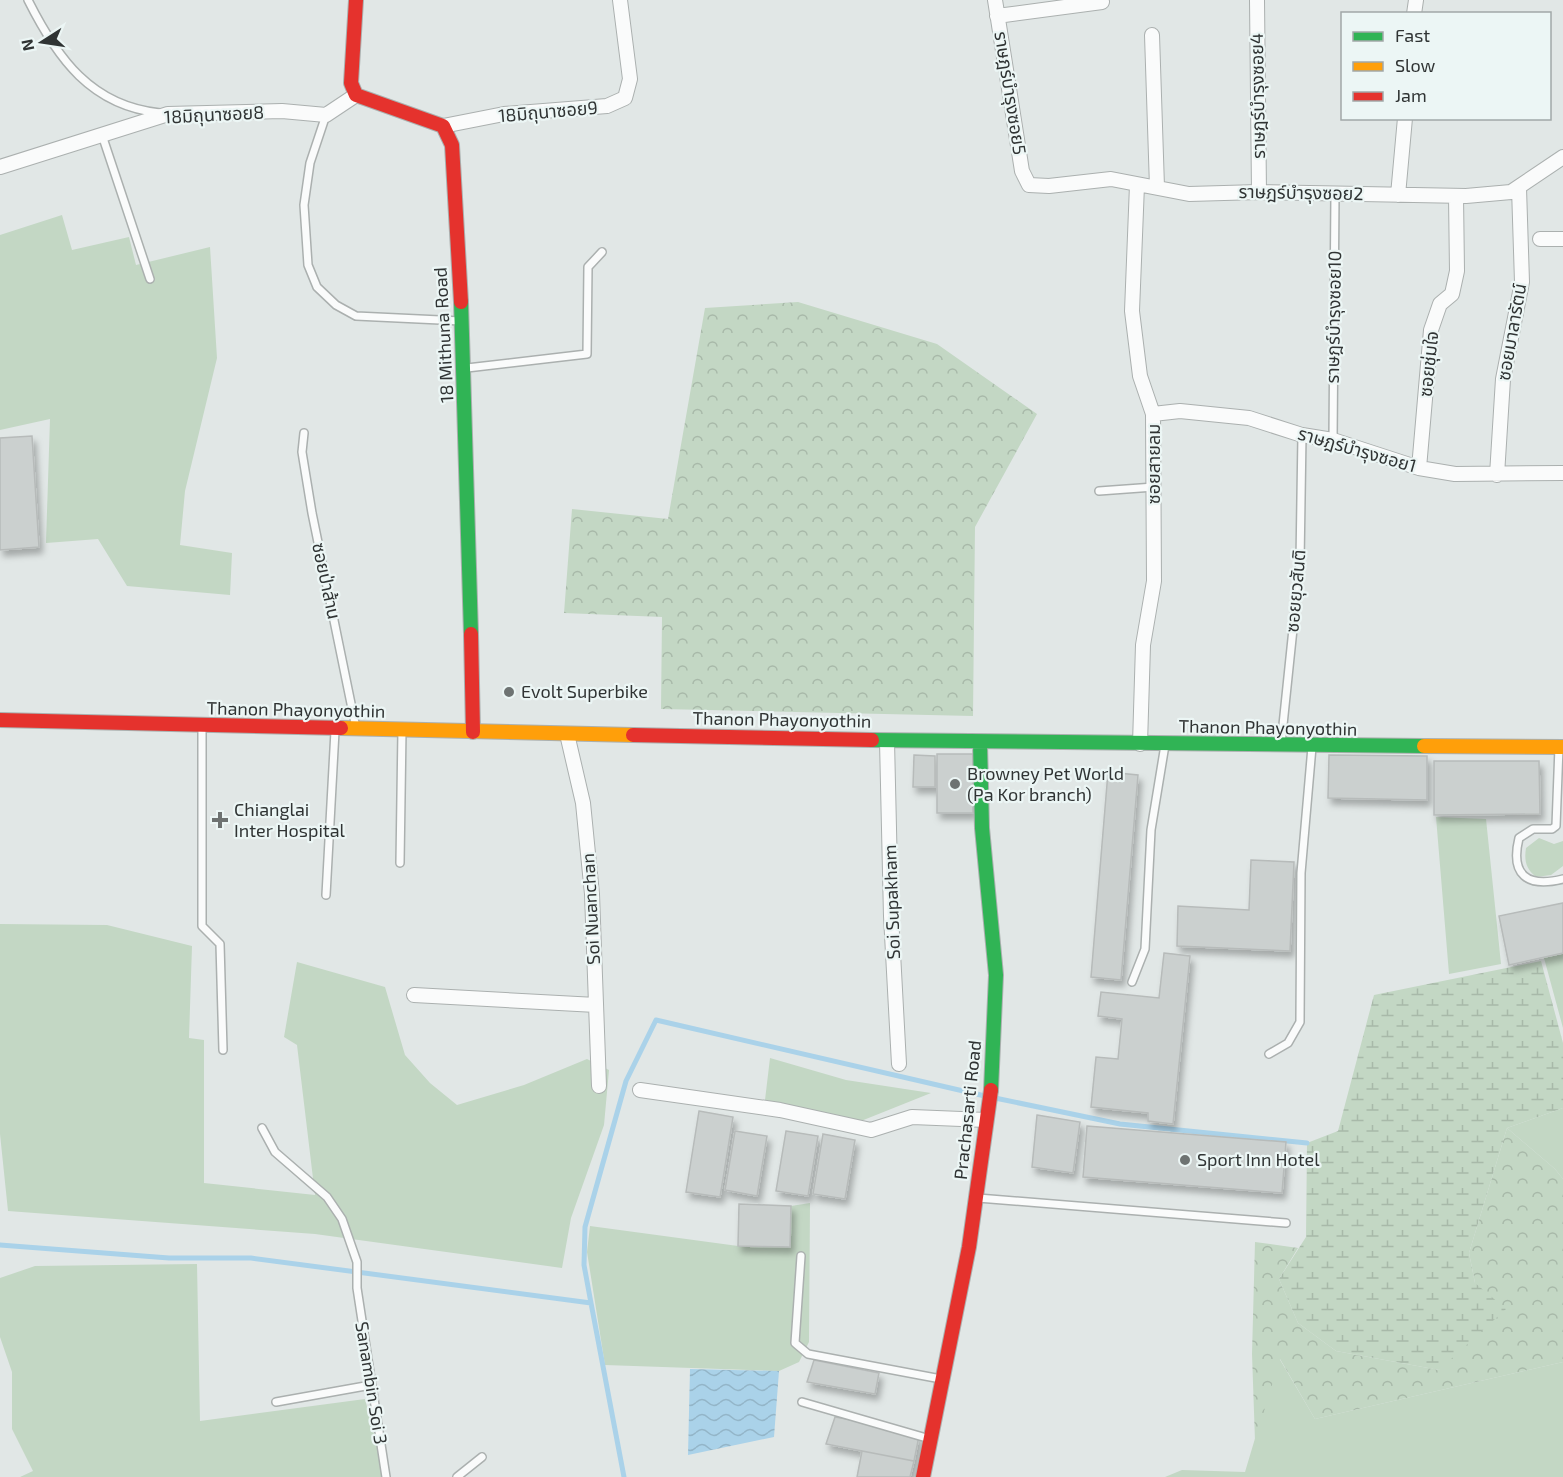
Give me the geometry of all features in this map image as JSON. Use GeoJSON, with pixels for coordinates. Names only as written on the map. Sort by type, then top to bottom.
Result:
{"type":"FeatureCollection","features":[{"type":"Feature","properties":{"kind":"main road"},"geometry":{"type":"LineString","coordinates":[[356,0],[351,82],[356,95],[443,126]]}},
{"type":"Feature","properties":{"kind":"main road","name":"18 Mithuna Road"},"geometry":{"type":"LineString","coordinates":[[443,126],[452,145],[465,368],[473,732]]}},
{"type":"Feature","properties":{"kind":"main road","name":"Thanon Phayonyothin"},"geometry":{"type":"LineString","coordinates":[[0,720],[980,743],[1561,747]]}},
{"type":"Feature","properties":{"kind":"main road","name":"Prachasarti Road"},"geometry":{"type":"LineString","coordinates":[[923,1477],[977,1198],[996,1012],[992,925],[983,854],[980,743]]}},
{"type":"Feature","properties":{"kind":"street","name":"18มิถุนาซอย9"},"geometry":{"type":"LineString","coordinates":[[443,126],[504,114],[607,106],[625,98],[630,79],[620,0]]}},
{"type":"Feature","properties":{"kind":"street","name":"ราษฎร์บำรุงซอย5"},"geometry":{"type":"LineString","coordinates":[[995,0],[1022,171],[1029,185]]}},
{"type":"Feature","properties":{"kind":"street","name":"ราษฎร์บำรุงซอย4"},"geometry":{"type":"LineString","coordinates":[[1257,0],[1259,192]]}},
{"type":"Feature","properties":{"kind":"street"},"geometry":{"type":"LineString","coordinates":[[998,16],[1102,2]]}},
{"type":"Feature","properties":{"kind":"street"},"geometry":{"type":"LineString","coordinates":[[1152,35],[1156,187]]}},
{"type":"Feature","properties":{"kind":"street"},"geometry":{"type":"LineString","coordinates":[[326,115],[356,95]]}},
{"type":"Feature","properties":{"kind":"street","name":"18มิถุนาซอย8"},"geometry":{"type":"LineString","coordinates":[[0,167],[168,114],[282,111],[326,115]]}},
{"type":"Feature","properties":{"kind":"street"},"geometry":{"type":"LineString","coordinates":[[1398,195],[1405,120]]}},
{"type":"Feature","properties":{"kind":"street","name":"ราษฎร์บำรุงซอย2"},"geometry":{"type":"LineString","coordinates":[[1029,185],[1049,186],[1111,179],[1189,194],[1259,192],[1456,196],[1511,192],[1563,157]]}},
{"type":"Feature","properties":{"kind":"street","name":"ซอยสายลม"},"geometry":{"type":"LineString","coordinates":[[1137,185],[1132,311],[1140,376],[1154,414],[1154,580],[1143,645],[1140,744]]}},
{"type":"Feature","properties":{"kind":"street","name":"ซอยมาลารัตน์"},"geometry":{"type":"LineString","coordinates":[[1497,475],[1503,379],[1522,282],[1519,188]]}},
{"type":"Feature","properties":{"kind":"street","name":"ซอยชุ่มใจ"},"geometry":{"type":"LineString","coordinates":[[1419,468],[1431,330],[1440,304],[1452,294],[1457,271],[1456,196]]}},
{"type":"Feature","properties":{"kind":"street"},"geometry":{"type":"LineString","coordinates":[[1540,239],[1563,239]]}},
{"type":"Feature","properties":{"kind":"street","name":"ราษฎร์บำรุงซอย1"},"geometry":{"type":"LineString","coordinates":[[1154,414],[1180,411],[1249,418],[1302,435],[1332,440],[1419,468],[1455,474],[1563,473]]}},
{"type":"Feature","properties":{"kind":"street","name":"Soi Nuanchan"},"geometry":{"type":"LineString","coordinates":[[567,734],[583,803],[592,894],[599,1086]]}},
{"type":"Feature","properties":{"kind":"street","name":"Soi Supakham"},"geometry":{"type":"LineString","coordinates":[[887,741],[891,916],[899,1064]]}},
{"type":"Feature","properties":{"kind":"street"},"geometry":{"type":"LineString","coordinates":[[414,995],[596,1005]]}},
{"type":"Feature","properties":{"kind":"street"},"geometry":{"type":"LineString","coordinates":[[640,1090],[780,1110],[871,1130],[912,1117],[986,1120]]}},
{"type":"Feature","properties":{"kind":"lane"},"geometry":{"type":"LineString","coordinates":[[28,0],[65,64],[103,96],[135,111],[168,114]]}},
{"type":"Feature","properties":{"kind":"lane"},"geometry":{"type":"LineString","coordinates":[[326,115],[310,163],[304,205],[308,265],[317,287],[336,305],[356,316],[462,321]]}},
{"type":"Feature","properties":{"kind":"lane"},"geometry":{"type":"LineString","coordinates":[[102,135],[150,279]]}},
{"type":"Feature","properties":{"kind":"lane","name":"ราษฎร์บำรุงซอย10"},"geometry":{"type":"LineString","coordinates":[[1332,440],[1335,193]]}},
{"type":"Feature","properties":{"kind":"lane"},"geometry":{"type":"LineString","coordinates":[[465,368],[587,354],[588,267],[602,252]]}},
{"type":"Feature","properties":{"kind":"lane","name":"ซอยป่าส้าน"},"geometry":{"type":"LineString","coordinates":[[303,433],[302,452],[312,513],[356,729]]}},
{"type":"Feature","properties":{"kind":"lane","name":"ซอยยุวสันติ"},"geometry":{"type":"LineString","coordinates":[[1280,746],[1300,562],[1302,435]]}},
{"type":"Feature","properties":{"kind":"lane"},"geometry":{"type":"LineString","coordinates":[[1099,491],[1154,487]]}},
{"type":"Feature","properties":{"kind":"lane"},"geometry":{"type":"LineString","coordinates":[[202,725],[202,926],[220,944],[223,1050]]}},
{"type":"Feature","properties":{"kind":"lane"},"geometry":{"type":"LineString","coordinates":[[326,895],[336,729]]}},
{"type":"Feature","properties":{"kind":"lane"},"geometry":{"type":"LineString","coordinates":[[400,863],[402,730]]}},
{"type":"Feature","properties":{"kind":"lane"},"geometry":{"type":"LineString","coordinates":[[1132,982],[1145,949],[1151,830],[1165,745]]}},
{"type":"Feature","properties":{"kind":"lane"},"geometry":{"type":"LineString","coordinates":[[1269,1054],[1288,1043],[1300,1022],[1301,873],[1312,747]]}},
{"type":"Feature","properties":{"kind":"lane"},"geometry":{"type":"LineString","coordinates":[[1552,829],[1556,826],[1559,802],[1561,747]]}},
{"type":"Feature","properties":{"kind":"lane"},"geometry":{"type":"LineString","coordinates":[[1563,827],[1533,830],[1519,838],[1516,863],[1521,874],[1529,881],[1563,879]]}},
{"type":"Feature","properties":{"kind":"lane","name":"Sanambin Soi 3"},"geometry":{"type":"LineString","coordinates":[[262,1128],[275,1152],[332,1204],[342,1219],[357,1265],[357,1285],[386,1477]]}},
{"type":"Feature","properties":{"kind":"lane"},"geometry":{"type":"LineString","coordinates":[[977,1198],[1286,1223]]}},
{"type":"Feature","properties":{"kind":"lane"},"geometry":{"type":"LineString","coordinates":[[801,1256],[795,1343],[808,1354],[941,1379]]}},
{"type":"Feature","properties":{"kind":"lane"},"geometry":{"type":"LineString","coordinates":[[276,1402],[371,1385]]}},
{"type":"Feature","properties":{"kind":"lane"},"geometry":{"type":"LineString","coordinates":[[802,1402],[930,1439]]}},
{"type":"Feature","properties":{"kind":"lane"},"geometry":{"type":"LineString","coordinates":[[457,1477],[482,1457]]}},
{"type":"Feature","properties":{"kind":"green space"},"geometry":{"type":"Polygon","coordinates":[[[62,215],[72,250],[129,237],[136,265],[210,247],[217,358],[185,491],[180,545],[232,553],[230,595],[127,586],[98,539],[46,543],[50,419],[0,430],[0,235],[62,215]]]}},
{"type":"Feature","properties":{"kind":"green space"},"geometry":{"type":"Polygon","coordinates":[[[798,302],[937,344],[1037,414],[975,527],[973,716],[661,709],[662,617],[564,613],[572,509],[668,519],[705,308],[798,302]]]}},
{"type":"Feature","properties":{"kind":"green space"},"geometry":{"type":"Polygon","coordinates":[[[1436,817],[1486,819],[1501,964],[1449,974],[1436,817]]]}},
{"type":"Feature","properties":{"kind":"green space"},"geometry":{"type":"Polygon","coordinates":[[[1539,838],[1554,844],[1563,841],[1563,866],[1551,875],[1536,877],[1528,868],[1525,853],[1526,848],[1539,838]]]}},
{"type":"Feature","properties":{"kind":"green space"},"geometry":{"type":"Polygon","coordinates":[[[0,924],[107,925],[192,946],[189,1038],[204,1040],[204,1183],[315,1195],[297,1045],[284,1037],[297,962],[385,987],[405,1055],[430,1083],[457,1105],[524,1085],[587,1059],[609,1070],[604,1125],[571,1218],[562,1268],[315,1234],[8,1211],[0,1134],[0,924]]]}},
{"type":"Feature","properties":{"kind":"green space"},"geometry":{"type":"Polygon","coordinates":[[[1563,954],[1563,1028],[1544,958],[1563,954]]]}},
{"type":"Feature","properties":{"kind":"green space"},"geometry":{"type":"Polygon","coordinates":[[[1541,961],[1563,1043],[1563,1108],[1507,1128],[1469,1253],[1475,1283],[1506,1309],[1439,1370],[1336,1351],[1298,1323],[1279,1279],[1306,1237],[1307,1143],[1338,1131],[1374,995],[1541,961]]]}},
{"type":"Feature","properties":{"kind":"green space"},"geometry":{"type":"Polygon","coordinates":[[[770,1058],[846,1080],[931,1093],[861,1121],[765,1100],[770,1058]]]}},
{"type":"Feature","properties":{"kind":"green space"},"geometry":{"type":"Polygon","coordinates":[[[1563,1108],[1563,1179],[1555,1169],[1507,1128],[1563,1108]]]}},
{"type":"Feature","properties":{"kind":"green space"},"geometry":{"type":"Polygon","coordinates":[[[1507,1128],[1555,1169],[1563,1179],[1563,1362],[1315,1419],[1280,1359],[1255,1441],[1252,1354],[1255,1242],[1298,1248],[1279,1279],[1298,1323],[1336,1351],[1439,1370],[1475,1283],[1469,1253],[1507,1128]]]}},
{"type":"Feature","properties":{"kind":"green space"},"geometry":{"type":"Polygon","coordinates":[[[810,1203],[809,1342],[799,1362],[779,1371],[605,1365],[587,1252],[590,1226],[738,1246],[790,1247],[791,1206],[810,1203]]]}},
{"type":"Feature","properties":{"kind":"green space"},"geometry":{"type":"Polygon","coordinates":[[[197,1264],[200,1421],[365,1399],[385,1477],[20,1477],[33,1471],[12,1429],[12,1372],[0,1337],[0,1278],[35,1266],[197,1264]]]}},
{"type":"Feature","properties":{"kind":"green space"},"geometry":{"type":"Polygon","coordinates":[[[1279,1358],[1315,1419],[1563,1362],[1563,1477],[1165,1477],[1182,1470],[1245,1472],[1279,1358]]]}},
{"type":"Feature","properties":{"kind":"water"},"geometry":{"type":"Polygon","coordinates":[[[690,1369],[779,1371],[774,1437],[688,1455],[690,1369]]]}},
{"type":"Feature","properties":{"kind":"building"},"geometry":{"type":"Polygon","coordinates":[[[32,436],[39,547],[0,550],[0,438],[32,436]]]}},
{"type":"Feature","properties":{"kind":"building","name":"Browney Pet World (Pa Kor branch)"},"geometry":{"type":"Polygon","coordinates":[[[937,754],[973,754],[973,813],[937,813],[937,754]]]}},
{"type":"Feature","properties":{"kind":"building"},"geometry":{"type":"Polygon","coordinates":[[[914,755],[935,756],[935,787],[913,787],[914,755]]]}},
{"type":"Feature","properties":{"kind":"building"},"geometry":{"type":"Polygon","coordinates":[[[1329,755],[1427,756],[1427,800],[1328,798],[1329,755]]]}},
{"type":"Feature","properties":{"kind":"building"},"geometry":{"type":"Polygon","coordinates":[[[1434,761],[1539,761],[1540,814],[1434,815],[1434,761]]]}},
{"type":"Feature","properties":{"kind":"building"},"geometry":{"type":"Polygon","coordinates":[[[1108,772],[1138,775],[1121,980],[1091,977],[1108,772]]]}},
{"type":"Feature","properties":{"kind":"building"},"geometry":{"type":"Polygon","coordinates":[[[1251,860],[1294,862],[1290,951],[1177,946],[1178,906],[1249,910],[1251,860]]]}},
{"type":"Feature","properties":{"kind":"building"},"geometry":{"type":"Polygon","coordinates":[[[1563,903],[1563,953],[1509,965],[1499,916],[1563,903]]]}},
{"type":"Feature","properties":{"kind":"building"},"geometry":{"type":"Polygon","coordinates":[[[1164,953],[1190,956],[1173,1124],[1148,1121],[1148,1113],[1091,1107],[1096,1057],[1118,1059],[1122,1019],[1098,1016],[1101,992],[1159,998],[1164,953]]]}},
{"type":"Feature","properties":{"kind":"building"},"geometry":{"type":"Polygon","coordinates":[[[699,1111],[733,1117],[720,1197],[686,1192],[699,1111]]]}},
{"type":"Feature","properties":{"kind":"building"},"geometry":{"type":"Polygon","coordinates":[[[1037,1115],[1080,1122],[1073,1173],[1032,1167],[1037,1115]]]}},
{"type":"Feature","properties":{"kind":"building","name":"Sport Inn Hotel"},"geometry":{"type":"Polygon","coordinates":[[[1087,1126],[1286,1142],[1282,1193],[1083,1177],[1087,1126]]]}},
{"type":"Feature","properties":{"kind":"building"},"geometry":{"type":"Polygon","coordinates":[[[735,1131],[767,1136],[757,1196],[725,1190],[735,1131]]]}},
{"type":"Feature","properties":{"kind":"building"},"geometry":{"type":"Polygon","coordinates":[[[786,1131],[818,1136],[808,1196],[776,1191],[786,1131]]]}},
{"type":"Feature","properties":{"kind":"building"},"geometry":{"type":"Polygon","coordinates":[[[823,1134],[855,1140],[845,1199],[813,1194],[823,1134]]]}},
{"type":"Feature","properties":{"kind":"building"},"geometry":{"type":"Polygon","coordinates":[[[739,1204],[791,1206],[790,1247],[738,1246],[739,1204]]]}},
{"type":"Feature","properties":{"kind":"building"},"geometry":{"type":"Polygon","coordinates":[[[814,1360],[879,1373],[875,1394],[807,1382],[814,1360]]]}},
{"type":"Feature","properties":{"kind":"building"},"geometry":{"type":"Polygon","coordinates":[[[835,1417],[892,1427],[919,1436],[914,1461],[826,1444],[835,1417]]]}},
{"type":"Feature","properties":{"kind":"building"},"geometry":{"type":"Polygon","coordinates":[[[862,1451],[914,1461],[910,1477],[857,1477],[862,1451]]]}},
{"type":"Feature","properties":{"kind":"waterway"},"geometry":{"type":"LineString","coordinates":[[591,1303],[584,1265],[585,1227],[626,1081],[656,1020],[985,1096]]}},
{"type":"Feature","properties":{"kind":"waterway"},"geometry":{"type":"LineString","coordinates":[[995,1098],[1120,1124],[1307,1143]]}},
{"type":"Feature","properties":{"kind":"waterway"},"geometry":{"type":"LineString","coordinates":[[0,1245],[169,1258],[251,1258],[591,1303],[624,1477]]}},
{"type":"Feature","properties":{"kind":"traffic: fast"},"geometry":{"type":"LineString","coordinates":[[461,302],[471,634]]}},
{"type":"Feature","properties":{"kind":"traffic: fast"},"geometry":{"type":"LineString","coordinates":[[872,740],[1424,746]]}},
{"type":"Feature","properties":{"kind":"traffic: fast"},"geometry":{"type":"LineString","coordinates":[[980,743],[982,828],[996,975],[991,1090]]}},
{"type":"Feature","properties":{"kind":"traffic: slow"},"geometry":{"type":"LineString","coordinates":[[341,728],[633,735]]}},
{"type":"Feature","properties":{"kind":"traffic: slow"},"geometry":{"type":"LineString","coordinates":[[1424,746],[1563,747]]}},
{"type":"Feature","properties":{"kind":"traffic: jam"},"geometry":{"type":"LineString","coordinates":[[356,0],[351,83],[356,95],[443,126],[452,145],[461,302]]}},
{"type":"Feature","properties":{"kind":"traffic: jam"},"geometry":{"type":"LineString","coordinates":[[471,634],[473,732]]}},
{"type":"Feature","properties":{"kind":"traffic: jam"},"geometry":{"type":"LineString","coordinates":[[0,720],[341,728]]}},
{"type":"Feature","properties":{"kind":"traffic: jam"},"geometry":{"type":"LineString","coordinates":[[633,735],[872,740]]}},
{"type":"Feature","properties":{"kind":"traffic: jam"},"geometry":{"type":"LineString","coordinates":[[923,1477],[969,1247],[991,1090]]}},
{"type":"Feature","properties":{"kind":"place","name":"Evolt Superbike"},"geometry":{"type":"Point","coordinates":[509,692]}},
{"type":"Feature","properties":{"kind":"place","name":"Browney Pet World (Pa Kor branch)"},"geometry":{"type":"Point","coordinates":[955,784]}},
{"type":"Feature","properties":{"kind":"place","name":"Chianglai Inter Hospital"},"geometry":{"type":"Point","coordinates":[220,820]}},
{"type":"Feature","properties":{"kind":"place","name":"Sport Inn Hotel"},"geometry":{"type":"Point","coordinates":[1185,1160]}}]}
